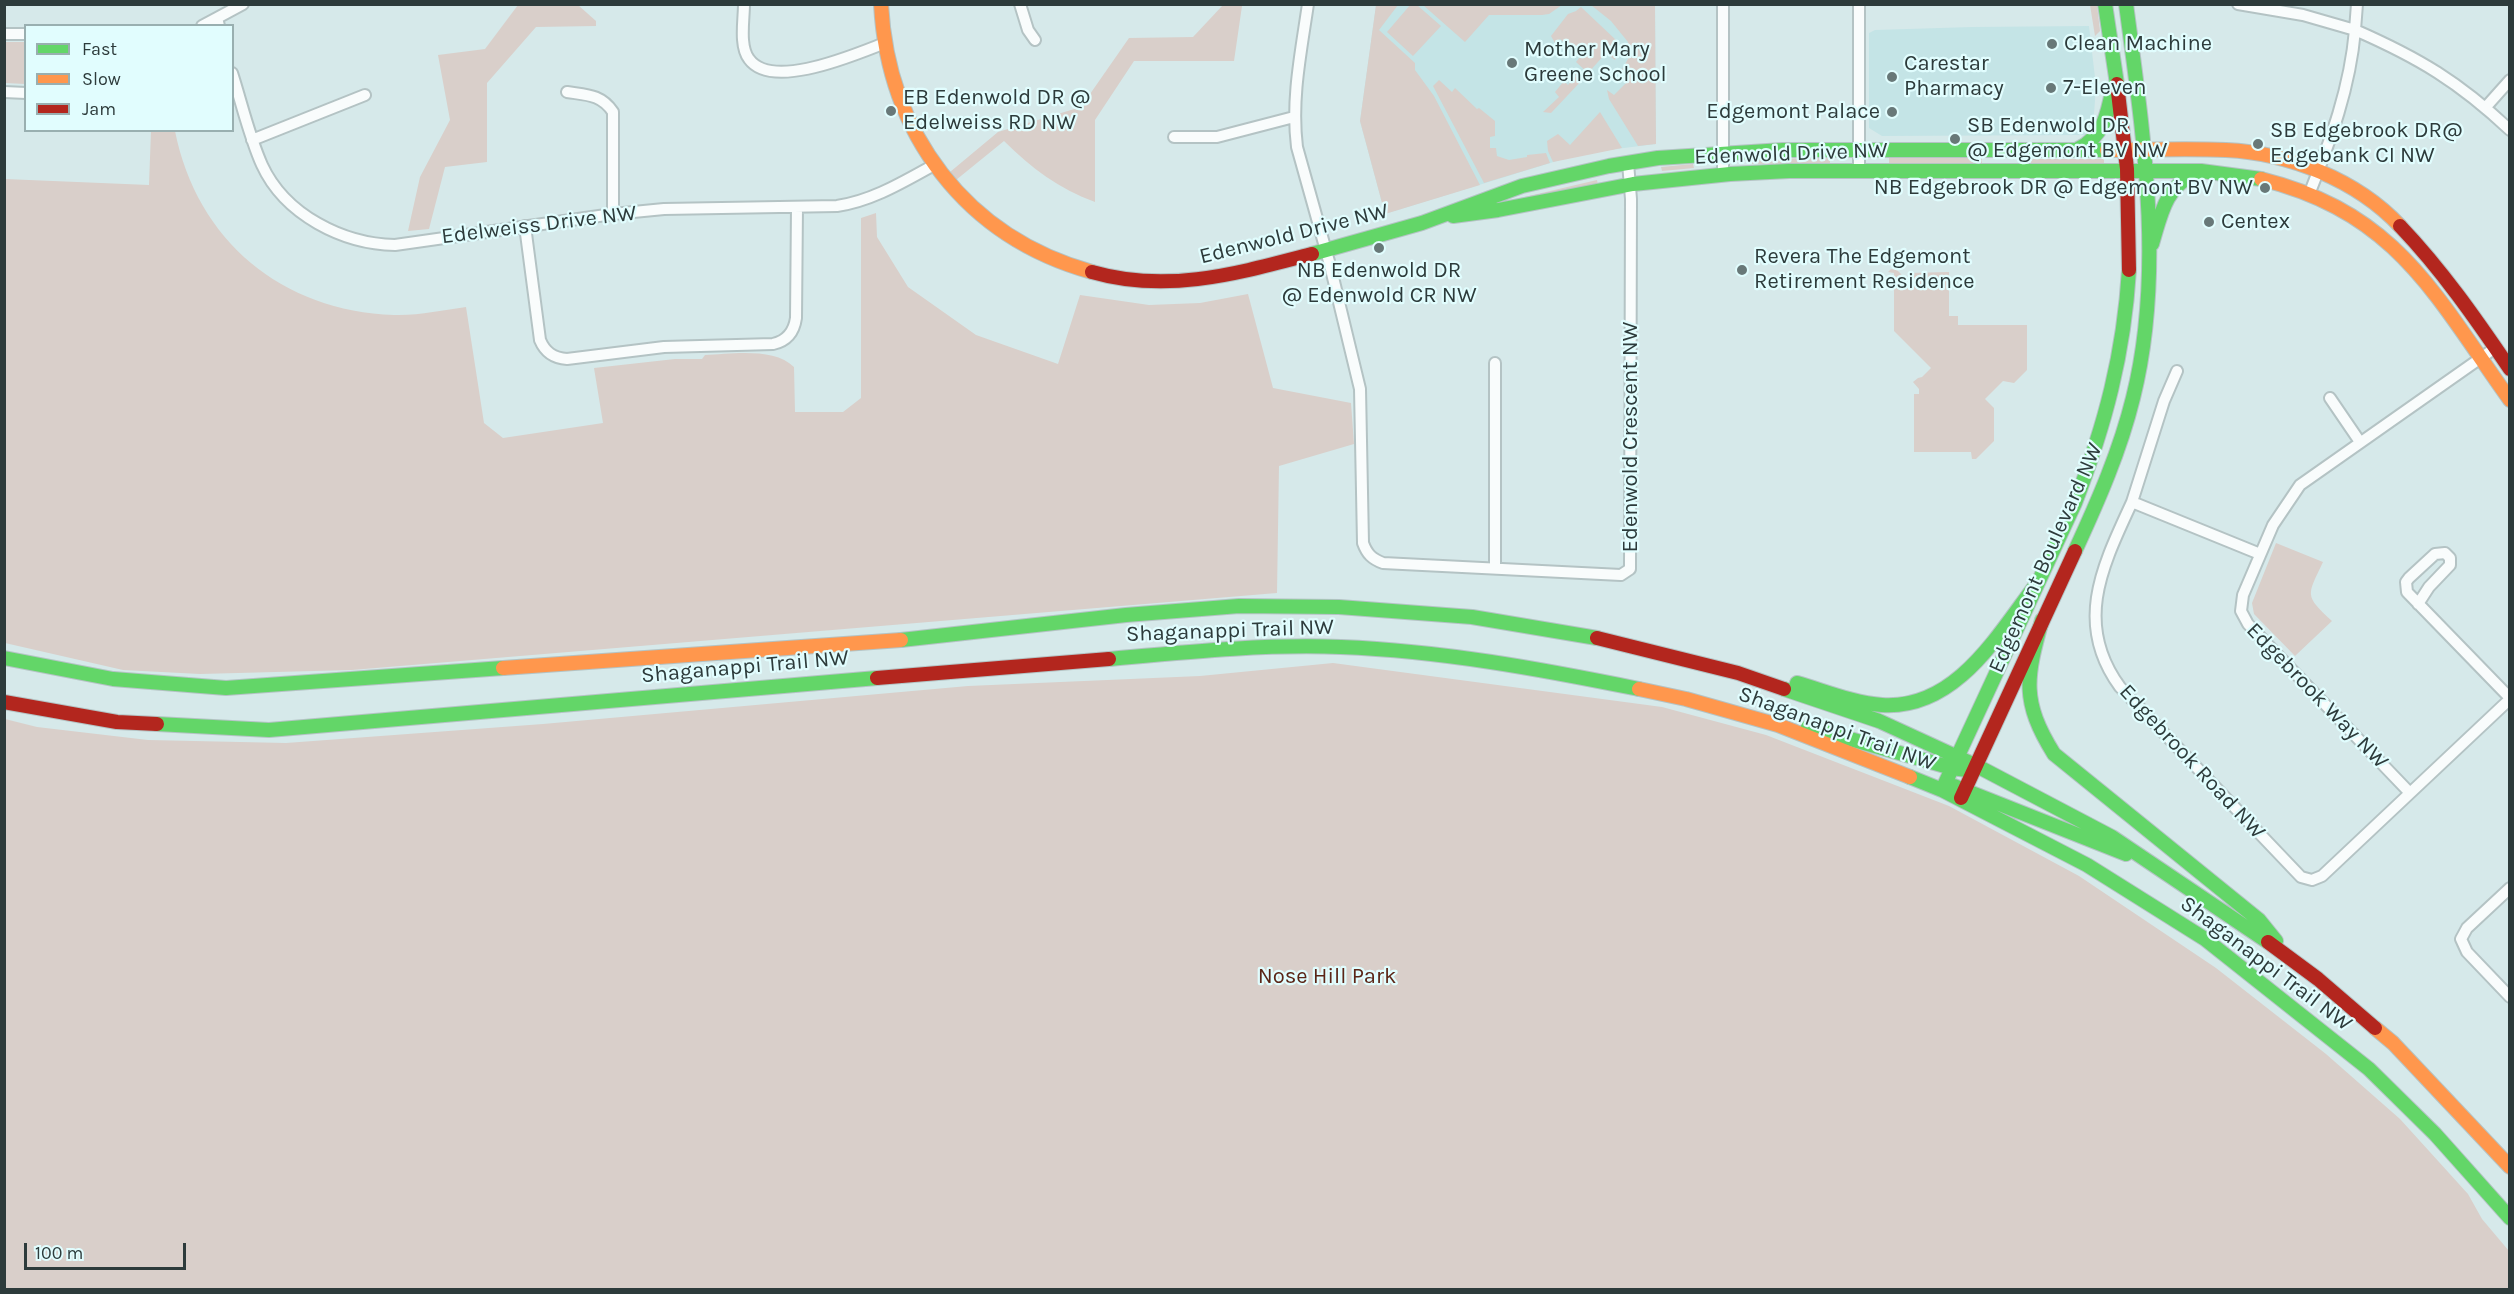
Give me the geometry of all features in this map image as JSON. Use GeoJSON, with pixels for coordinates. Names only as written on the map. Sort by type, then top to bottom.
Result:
{"type":"FeatureCollection","features":[{"type":"Feature","properties":{"kind":"main road","name":"Edenwold Drive NW"},"geometry":{"type":"LineString","coordinates":[[881,4],[885,43],[902,106],[934,165],[964,199],[1012,238],[1063,264],[1104,276],[1136,282],[1213,279],[1326,251],[1441,217],[1487,197],[1587,170],[1724,152],[2189,149],[2256,153],[2319,171],[2377,204],[2401,225],[2444,275],[2510,369]]}},
{"type":"Feature","properties":{"kind":"main road","name":"Edgemont Boulevard NW"},"geometry":{"type":"LineString","coordinates":[[1942,790],[2075,503],[2092,458],[2112,390],[2123,330],[2128,277],[2129,225],[2125,151],[2105,4]]}},
{"type":"Feature","properties":{"kind":"main road","name":"Edgemont Boulevard NW"},"geometry":{"type":"LineString","coordinates":[[1964,794],[2042,620],[2094,512],[2113,464],[2131,405],[2140,363],[2147,304],[2149,255],[2146,171],[2126,4]]}},
{"type":"Feature","properties":{"kind":"main road"},"geometry":{"type":"LineString","coordinates":[[2073,151],[2088,144],[2103,130],[2115,77]]}},
{"type":"Feature","properties":{"kind":"main road","name":"Edenwold Drive NW"},"geometry":{"type":"LineString","coordinates":[[1441,217],[1492,213],[1630,184],[1789,171],[2200,171],[2247,175],[2310,192],[2355,216],[2405,257],[2439,299],[2510,400]]}},
{"type":"Feature","properties":{"kind":"main road"},"geometry":{"type":"LineString","coordinates":[[2149,255],[2171,189],[2185,177],[2200,171]]}},
{"type":"Feature","properties":{"kind":"main road"},"geometry":{"type":"LineString","coordinates":[[1738,673],[1750,671],[1867,702],[1895,705],[1920,702],[1944,690],[1963,674],[2035,586]]}},
{"type":"Feature","properties":{"kind":"main road","name":"Shaganappi Trail NW"},"geometry":{"type":"LineString","coordinates":[[4,658],[113,679],[226,688],[903,640],[1126,615],[1239,606],[1339,607],[1472,617],[1592,637],[1738,673],[1880,721],[1954,762],[1977,766],[2112,837],[2287,955],[2393,1043],[2510,1167]]}},
{"type":"Feature","properties":{"kind":"main road"},"geometry":{"type":"LineString","coordinates":[[2042,620],[2030,665],[2028,693],[2031,712],[2040,733],[2054,754],[2259,920],[2287,955]]}},
{"type":"Feature","properties":{"kind":"main road","name":"Shaganappi Trail NW"},"geometry":{"type":"LineString","coordinates":[[4,702],[117,722],[270,730],[1244,647],[1340,647],[1488,660],[1686,699],[1778,725],[1942,790],[1964,794],[2087,865],[2205,939],[2369,1069],[2435,1134],[2510,1218]]}},
{"type":"Feature","properties":{"kind":"main road"},"geometry":{"type":"LineString","coordinates":[[1778,725],[1802,725],[1954,762]]}},
{"type":"Feature","properties":{"kind":"main road"},"geometry":{"type":"LineString","coordinates":[[1964,794],[2154,865]]}},
{"type":"Feature","properties":{"kind":"street"},"geometry":{"type":"LineString","coordinates":[[218,22],[243,4]]}},
{"type":"Feature","properties":{"kind":"street"},"geometry":{"type":"LineString","coordinates":[[744,4],[744,48],[748,59],[757,67],[765,70],[806,70],[834,63],[885,43]]}},
{"type":"Feature","properties":{"kind":"street"},"geometry":{"type":"LineString","coordinates":[[1020,4],[1028,30],[1035,40]]}},
{"type":"Feature","properties":{"kind":"street"},"geometry":{"type":"LineString","coordinates":[[1308,4],[1294,117],[1297,147],[1326,251]]}},
{"type":"Feature","properties":{"kind":"street"},"geometry":{"type":"LineString","coordinates":[[1723,4],[1723,175]]}},
{"type":"Feature","properties":{"kind":"street"},"geometry":{"type":"LineString","coordinates":[[1859,4],[1859,172]]}},
{"type":"Feature","properties":{"kind":"street"},"geometry":{"type":"LineString","coordinates":[[2238,4],[2303,15],[2355,30],[2423,62],[2486,108],[2510,130]]}},
{"type":"Feature","properties":{"kind":"street"},"geometry":{"type":"LineString","coordinates":[[2310,192],[2331,143],[2344,99],[2355,30],[2356,4]]}},
{"type":"Feature","properties":{"kind":"street"},"geometry":{"type":"LineString","coordinates":[[4,34],[24,34]]}},
{"type":"Feature","properties":{"kind":"street","name":"Edelweiss Drive NW"},"geometry":{"type":"LineString","coordinates":[[234,80],[252,140],[263,168],[271,180],[301,212],[318,224],[366,243],[395,245],[613,214],[699,208],[796,207],[852,203],[878,194],[934,165]]}},
{"type":"Feature","properties":{"kind":"street"},"geometry":{"type":"LineString","coordinates":[[2486,108],[2510,80]]}},
{"type":"Feature","properties":{"kind":"street"},"geometry":{"type":"LineString","coordinates":[[4,92],[24,93]]}},
{"type":"Feature","properties":{"kind":"street"},"geometry":{"type":"LineString","coordinates":[[567,92],[597,96],[604,100],[612,112],[613,214]]}},
{"type":"Feature","properties":{"kind":"street"},"geometry":{"type":"LineString","coordinates":[[252,140],[365,95]]}},
{"type":"Feature","properties":{"kind":"street"},"geometry":{"type":"LineString","coordinates":[[1174,137],[1217,137],[1294,117]]}},
{"type":"Feature","properties":{"kind":"street","name":"Edenwold Crescent NW"},"geometry":{"type":"LineString","coordinates":[[1326,251],[1360,389],[1363,412],[1364,543],[1373,559],[1383,563],[1621,575],[1630,569],[1632,469],[1628,163]]}},
{"type":"Feature","properties":{"kind":"street"},"geometry":{"type":"LineString","coordinates":[[525,226],[540,340],[550,354],[558,358],[663,347],[773,344],[786,339],[795,327],[796,207]]}},
{"type":"Feature","properties":{"kind":"street","name":"Edgebrook Way NW"},"geometry":{"type":"LineString","coordinates":[[2410,793],[2243,617],[2243,596],[2273,525],[2300,485],[2495,348]]}},
{"type":"Feature","properties":{"kind":"street"},"geometry":{"type":"LineString","coordinates":[[1495,363],[1495,568]]}},
{"type":"Feature","properties":{"kind":"street"},"geometry":{"type":"LineString","coordinates":[[2177,371],[2164,401],[2132,502],[2260,554]]}},
{"type":"Feature","properties":{"kind":"street"},"geometry":{"type":"LineString","coordinates":[[2330,398],[2360,442]]}},
{"type":"Feature","properties":{"kind":"street","name":"Edgebrook Road NW"},"geometry":{"type":"LineString","coordinates":[[2132,502],[2106,557],[2096,598],[2096,624],[2104,660],[2120,687],[2301,878],[2312,880],[2322,876],[2510,698]]}},
{"type":"Feature","properties":{"kind":"street"},"geometry":{"type":"LineString","coordinates":[[2418,604],[2429,587],[2450,565],[2450,558],[2445,553],[2435,554],[2406,582],[2407,592],[2418,604],[2510,698]]}},
{"type":"Feature","properties":{"kind":"street"},"geometry":{"type":"LineString","coordinates":[[2510,888],[2467,928],[2461,939],[2467,952],[2510,997]]}},
{"type":"Feature","properties":{"kind":"shaded area","name":"Mother Mary Greene School"},"geometry":{"type":"Polygon","coordinates":[[[1376,5],[1655,5],[1656,144],[1608,150],[1560,160],[1385,214],[1360,121],[1376,5]]]}},
{"type":"Feature","properties":{"kind":"shaded area"},"geometry":{"type":"Polygon","coordinates":[[[2089,26],[2096,86],[2094,114],[2086,135],[1882,136],[1869,128],[1869,33],[1875,30],[2089,26]]]}},
{"type":"Feature","properties":{"kind":"green space"},"geometry":{"type":"Polygon","coordinates":[[[1411,4],[1417,5],[1441,26],[1413,56],[1387,32],[1411,4]]]}},
{"type":"Feature","properties":{"kind":"green space"},"geometry":{"type":"Polygon","coordinates":[[[518,5],[578,5],[596,21],[596,26],[536,27],[487,83],[487,162],[445,167],[429,229],[408,231],[420,177],[450,120],[438,55],[485,49],[518,5]]]}},
{"type":"Feature","properties":{"kind":"green space"},"geometry":{"type":"Polygon","coordinates":[[[1223,5],[1300,6],[1242,6],[1234,61],[1134,61],[1095,120],[1095,202],[1069,191],[1046,177],[1004,141],[956,180],[950,172],[998,132],[1081,107],[1129,38],[1193,37],[1223,5]]]}},
{"type":"Feature","properties":{"kind":"green space"},"geometry":{"type":"Polygon","coordinates":[[[1376,5],[1398,5],[1379,30],[1415,63],[1415,70],[1434,96],[1480,185],[1385,214],[1360,121],[1376,5]]]}},
{"type":"Feature","properties":{"kind":"green space"},"geometry":{"type":"Polygon","coordinates":[[[1423,5],[1562,5],[1549,14],[1542,15],[1489,15],[1465,42],[1423,5]]]}},
{"type":"Feature","properties":{"kind":"green space"},"geometry":{"type":"Polygon","coordinates":[[[1591,5],[1655,5],[1656,144],[1638,146],[1609,99],[1607,90],[1614,95],[1629,80],[1621,71],[1628,59],[1628,42],[1611,21],[1591,5]]]}},
{"type":"Feature","properties":{"kind":"green space"},"geometry":{"type":"Polygon","coordinates":[[[2090,5],[2097,5],[2100,31],[2095,36],[2090,5]]]}},
{"type":"Feature","properties":{"kind":"green space"},"geometry":{"type":"Polygon","coordinates":[[[1581,7],[1619,45],[1615,60],[1606,53],[1588,73],[1576,62],[1580,57],[1560,39],[1555,43],[1551,36],[1568,14],[1581,7]]]}},
{"type":"Feature","properties":{"kind":"green space"},"geometry":{"type":"Polygon","coordinates":[[[5,42],[24,42],[24,84],[5,83],[5,42]]]}},
{"type":"Feature","properties":{"kind":"green space"},"geometry":{"type":"Polygon","coordinates":[[[1576,68],[1584,78],[1551,113],[1543,112],[1559,97],[1555,92],[1564,81],[1568,85],[1576,76],[1572,72],[1576,68]]]}},
{"type":"Feature","properties":{"kind":"green space"},"geometry":{"type":"Polygon","coordinates":[[[1439,80],[1452,92],[1455,88],[1477,109],[1479,108],[1495,121],[1495,136],[1490,137],[1490,148],[1496,148],[1497,156],[1509,160],[1546,153],[1550,163],[1484,183],[1433,86],[1439,80]]]}},
{"type":"Feature","properties":{"kind":"green space"},"geometry":{"type":"Polygon","coordinates":[[[1600,112],[1622,148],[1553,162],[1547,141],[1558,134],[1570,145],[1600,112]]]}},
{"type":"Feature","properties":{"kind":"green space"},"geometry":{"type":"Polygon","coordinates":[[[151,132],[175,132],[186,170],[203,206],[224,237],[251,263],[281,284],[316,300],[353,310],[403,315],[466,307],[484,423],[503,438],[603,423],[594,368],[675,359],[702,359],[705,355],[752,353],[786,361],[794,367],[795,412],[843,412],[861,398],[861,218],[876,213],[877,237],[908,287],[976,335],[1058,364],[1080,295],[1149,305],[1200,303],[1248,294],[1273,388],[1351,403],[1354,444],[1279,466],[1277,593],[352,670],[200,674],[123,670],[5,643],[5,179],[149,185],[151,132]]]}},
{"type":"Feature","properties":{"kind":"green space"},"geometry":{"type":"Polygon","coordinates":[[[1830,158],[1830,163],[1752,164],[1752,159],[1830,158]]]}},
{"type":"Feature","properties":{"kind":"green space"},"geometry":{"type":"Polygon","coordinates":[[[1889,158],[1982,158],[1982,163],[1889,163],[1889,158]]]}},
{"type":"Feature","properties":{"kind":"green space"},"geometry":{"type":"Polygon","coordinates":[[[2031,159],[2104,159],[2104,164],[2031,163],[2031,159]]]}},
{"type":"Feature","properties":{"kind":"green space"},"geometry":{"type":"Polygon","coordinates":[[[1693,164],[1694,168],[1662,171],[1661,167],[1693,164]]]}},
{"type":"Feature","properties":{"kind":"green space"},"geometry":{"type":"Polygon","coordinates":[[[1597,180],[1598,185],[1500,205],[1499,203],[1597,180]]]}},
{"type":"Feature","properties":{"kind":"green space"},"geometry":{"type":"Polygon","coordinates":[[[1891,269],[1897,270],[1909,282],[1913,277],[1908,273],[1949,272],[1949,316],[1958,316],[1958,325],[2027,325],[2027,370],[2014,383],[2003,381],[1985,399],[1994,408],[1994,441],[1976,459],[1972,459],[1971,452],[1914,452],[1914,394],[1919,394],[1919,389],[1913,382],[1931,368],[1894,331],[1894,273],[1888,272],[1891,269]]]}},
{"type":"Feature","properties":{"kind":"green space"},"geometry":{"type":"Polygon","coordinates":[[[2276,543],[2323,562],[2311,594],[2317,606],[2332,621],[2295,656],[2254,614],[2252,603],[2276,543]]]}},
{"type":"Feature","properties":{"kind":"green space","name":"Nose Hill Park"},"geometry":{"type":"Polygon","coordinates":[[[1333,663],[1662,707],[1766,735],[1949,806],[2079,876],[2216,968],[2326,1054],[2400,1119],[2468,1194],[2482,1219],[2509,1251],[2509,1289],[5,1289],[5,719],[37,727],[148,740],[286,743],[543,724],[968,686],[1200,676],[1333,663]]]}},
{"type":"Feature","properties":{"kind":"traffic: fast"},"geometry":{"type":"LineString","coordinates":[[2105,4],[2117,84]]}},
{"type":"Feature","properties":{"kind":"traffic: fast"},"geometry":{"type":"LineString","coordinates":[[2075,551],[2108,476],[2128,418],[2143,350],[2148,301],[2148,201],[2139,102],[2126,4]]}},
{"type":"Feature","properties":{"kind":"traffic: fast"},"geometry":{"type":"LineString","coordinates":[[2078,149],[2087,144],[2099,131],[2107,115],[2113,87]]}},
{"type":"Feature","properties":{"kind":"traffic: fast"},"geometry":{"type":"LineString","coordinates":[[1312,254],[1422,223],[1522,186],[1609,166],[1658,158],[1783,150],[2107,150]]}},
{"type":"Feature","properties":{"kind":"traffic: fast"},"geometry":{"type":"LineString","coordinates":[[1453,216],[1498,210],[1633,184],[1730,174],[1789,171],[2201,171],[2261,179]]}},
{"type":"Feature","properties":{"kind":"traffic: fast"},"geometry":{"type":"LineString","coordinates":[[2152,244],[2166,202],[2177,186],[2196,173]]}},
{"type":"Feature","properties":{"kind":"traffic: fast"},"geometry":{"type":"LineString","coordinates":[[1942,790],[2075,503],[2086,474],[2104,417],[2118,360],[2129,270]]}},
{"type":"Feature","properties":{"kind":"traffic: fast"},"geometry":{"type":"LineString","coordinates":[[1797,683],[1871,704],[1908,703],[1931,696],[1952,683],[1972,666],[2035,586]]}},
{"type":"Feature","properties":{"kind":"traffic: fast"},"geometry":{"type":"LineString","coordinates":[[901,640],[1126,615],[1239,606],[1339,607],[1472,617],[1597,638]]}},
{"type":"Feature","properties":{"kind":"traffic: fast"},"geometry":{"type":"LineString","coordinates":[[2042,620],[2032,658],[2031,704],[2043,735],[2054,754],[2259,920],[2276,941]]}},
{"type":"Feature","properties":{"kind":"traffic: fast"},"geometry":{"type":"LineString","coordinates":[[1109,659],[1254,648],[1312,646],[1379,649],[1491,662],[1639,689]]}},
{"type":"Feature","properties":{"kind":"traffic: fast"},"geometry":{"type":"LineString","coordinates":[[4,658],[113,679],[226,688],[503,668]]}},
{"type":"Feature","properties":{"kind":"traffic: fast"},"geometry":{"type":"LineString","coordinates":[[157,724],[269,730],[877,678]]}},
{"type":"Feature","properties":{"kind":"traffic: fast"},"geometry":{"type":"LineString","coordinates":[[1784,689],[1879,721],[1977,766],[2112,837],[2268,942]]}},
{"type":"Feature","properties":{"kind":"traffic: fast"},"geometry":{"type":"LineString","coordinates":[[1808,727],[1952,768],[1967,770],[1975,767]]}},
{"type":"Feature","properties":{"kind":"traffic: fast"},"geometry":{"type":"LineString","coordinates":[[1910,777],[1942,790],[2087,865],[2205,939],[2369,1069],[2435,1134],[2510,1218]]}},
{"type":"Feature","properties":{"kind":"traffic: fast"},"geometry":{"type":"LineString","coordinates":[[1954,786],[2126,854]]}},
{"type":"Feature","properties":{"kind":"traffic: slow"},"geometry":{"type":"LineString","coordinates":[[881,4],[887,51],[899,96],[918,137],[942,174],[972,206],[1007,234],[1047,256],[1092,272]]}},
{"type":"Feature","properties":{"kind":"traffic: slow"},"geometry":{"type":"LineString","coordinates":[[2107,150],[2226,150],[2274,157],[2297,163],[2343,183],[2364,195],[2400,226]]}},
{"type":"Feature","properties":{"kind":"traffic: slow"},"geometry":{"type":"LineString","coordinates":[[2261,179],[2308,194],[2347,213],[2380,236],[2434,292],[2510,400]]}},
{"type":"Feature","properties":{"kind":"traffic: slow"},"geometry":{"type":"LineString","coordinates":[[503,668],[901,640]]}},
{"type":"Feature","properties":{"kind":"traffic: slow"},"geometry":{"type":"LineString","coordinates":[[1639,689],[1686,699],[1778,725],[1910,777]]}},
{"type":"Feature","properties":{"kind":"traffic: slow"},"geometry":{"type":"LineString","coordinates":[[2375,1028],[2393,1043],[2510,1167]]}},
{"type":"Feature","properties":{"kind":"traffic: jam"},"geometry":{"type":"LineString","coordinates":[[2117,84],[2127,169],[2129,270]]}},
{"type":"Feature","properties":{"kind":"traffic: jam"},"geometry":{"type":"LineString","coordinates":[[2400,226],[2444,277],[2510,369]]}},
{"type":"Feature","properties":{"kind":"traffic: jam"},"geometry":{"type":"LineString","coordinates":[[1092,272],[1120,278],[1176,281],[1230,274],[1312,254]]}},
{"type":"Feature","properties":{"kind":"traffic: jam"},"geometry":{"type":"LineString","coordinates":[[1961,798],[2075,551]]}},
{"type":"Feature","properties":{"kind":"traffic: jam"},"geometry":{"type":"LineString","coordinates":[[1597,638],[1738,673],[1784,689]]}},
{"type":"Feature","properties":{"kind":"traffic: jam"},"geometry":{"type":"LineString","coordinates":[[877,678],[1109,659]]}},
{"type":"Feature","properties":{"kind":"traffic: jam"},"geometry":{"type":"LineString","coordinates":[[4,702],[117,722],[157,724]]}},
{"type":"Feature","properties":{"kind":"traffic: jam"},"geometry":{"type":"LineString","coordinates":[[2268,942],[2318,979],[2375,1028]]}},
{"type":"Feature","properties":{"kind":"place","name":"Clean Machine"},"geometry":{"type":"Point","coordinates":[2052,44]}},
{"type":"Feature","properties":{"kind":"place","name":"Mother Mary Greene School"},"geometry":{"type":"Point","coordinates":[1512,63]}},
{"type":"Feature","properties":{"kind":"place","name":"Carestar Pharmacy"},"geometry":{"type":"Point","coordinates":[1892,77]}},
{"type":"Feature","properties":{"kind":"place","name":"7-Eleven"},"geometry":{"type":"Point","coordinates":[2051,88]}},
{"type":"Feature","properties":{"kind":"place","name":"EB Edenwold DR @ Edelweiss RD NW"},"geometry":{"type":"Point","coordinates":[891,111]}},
{"type":"Feature","properties":{"kind":"place","name":"Edgemont Palace"},"geometry":{"type":"Point","coordinates":[1892,112]}},
{"type":"Feature","properties":{"kind":"place","name":"SB Edenwold DR @ Edgemont BV NW"},"geometry":{"type":"Point","coordinates":[1955,139]}},
{"type":"Feature","properties":{"kind":"place","name":"SB Edgebrook DR@ Edgebank CI NW"},"geometry":{"type":"Point","coordinates":[2258,144]}},
{"type":"Feature","properties":{"kind":"place","name":"NB Edgebrook DR @ Edgemont BV NW"},"geometry":{"type":"Point","coordinates":[2265,188]}},
{"type":"Feature","properties":{"kind":"place","name":"Centex"},"geometry":{"type":"Point","coordinates":[2209,222]}},
{"type":"Feature","properties":{"kind":"place","name":"NB Edenwold DR @ Edenwold CR NW"},"geometry":{"type":"Point","coordinates":[1379,248]}},
{"type":"Feature","properties":{"kind":"place","name":"Revera The Edgemont Retirement Residence"},"geometry":{"type":"Point","coordinates":[1742,270]}}]}
